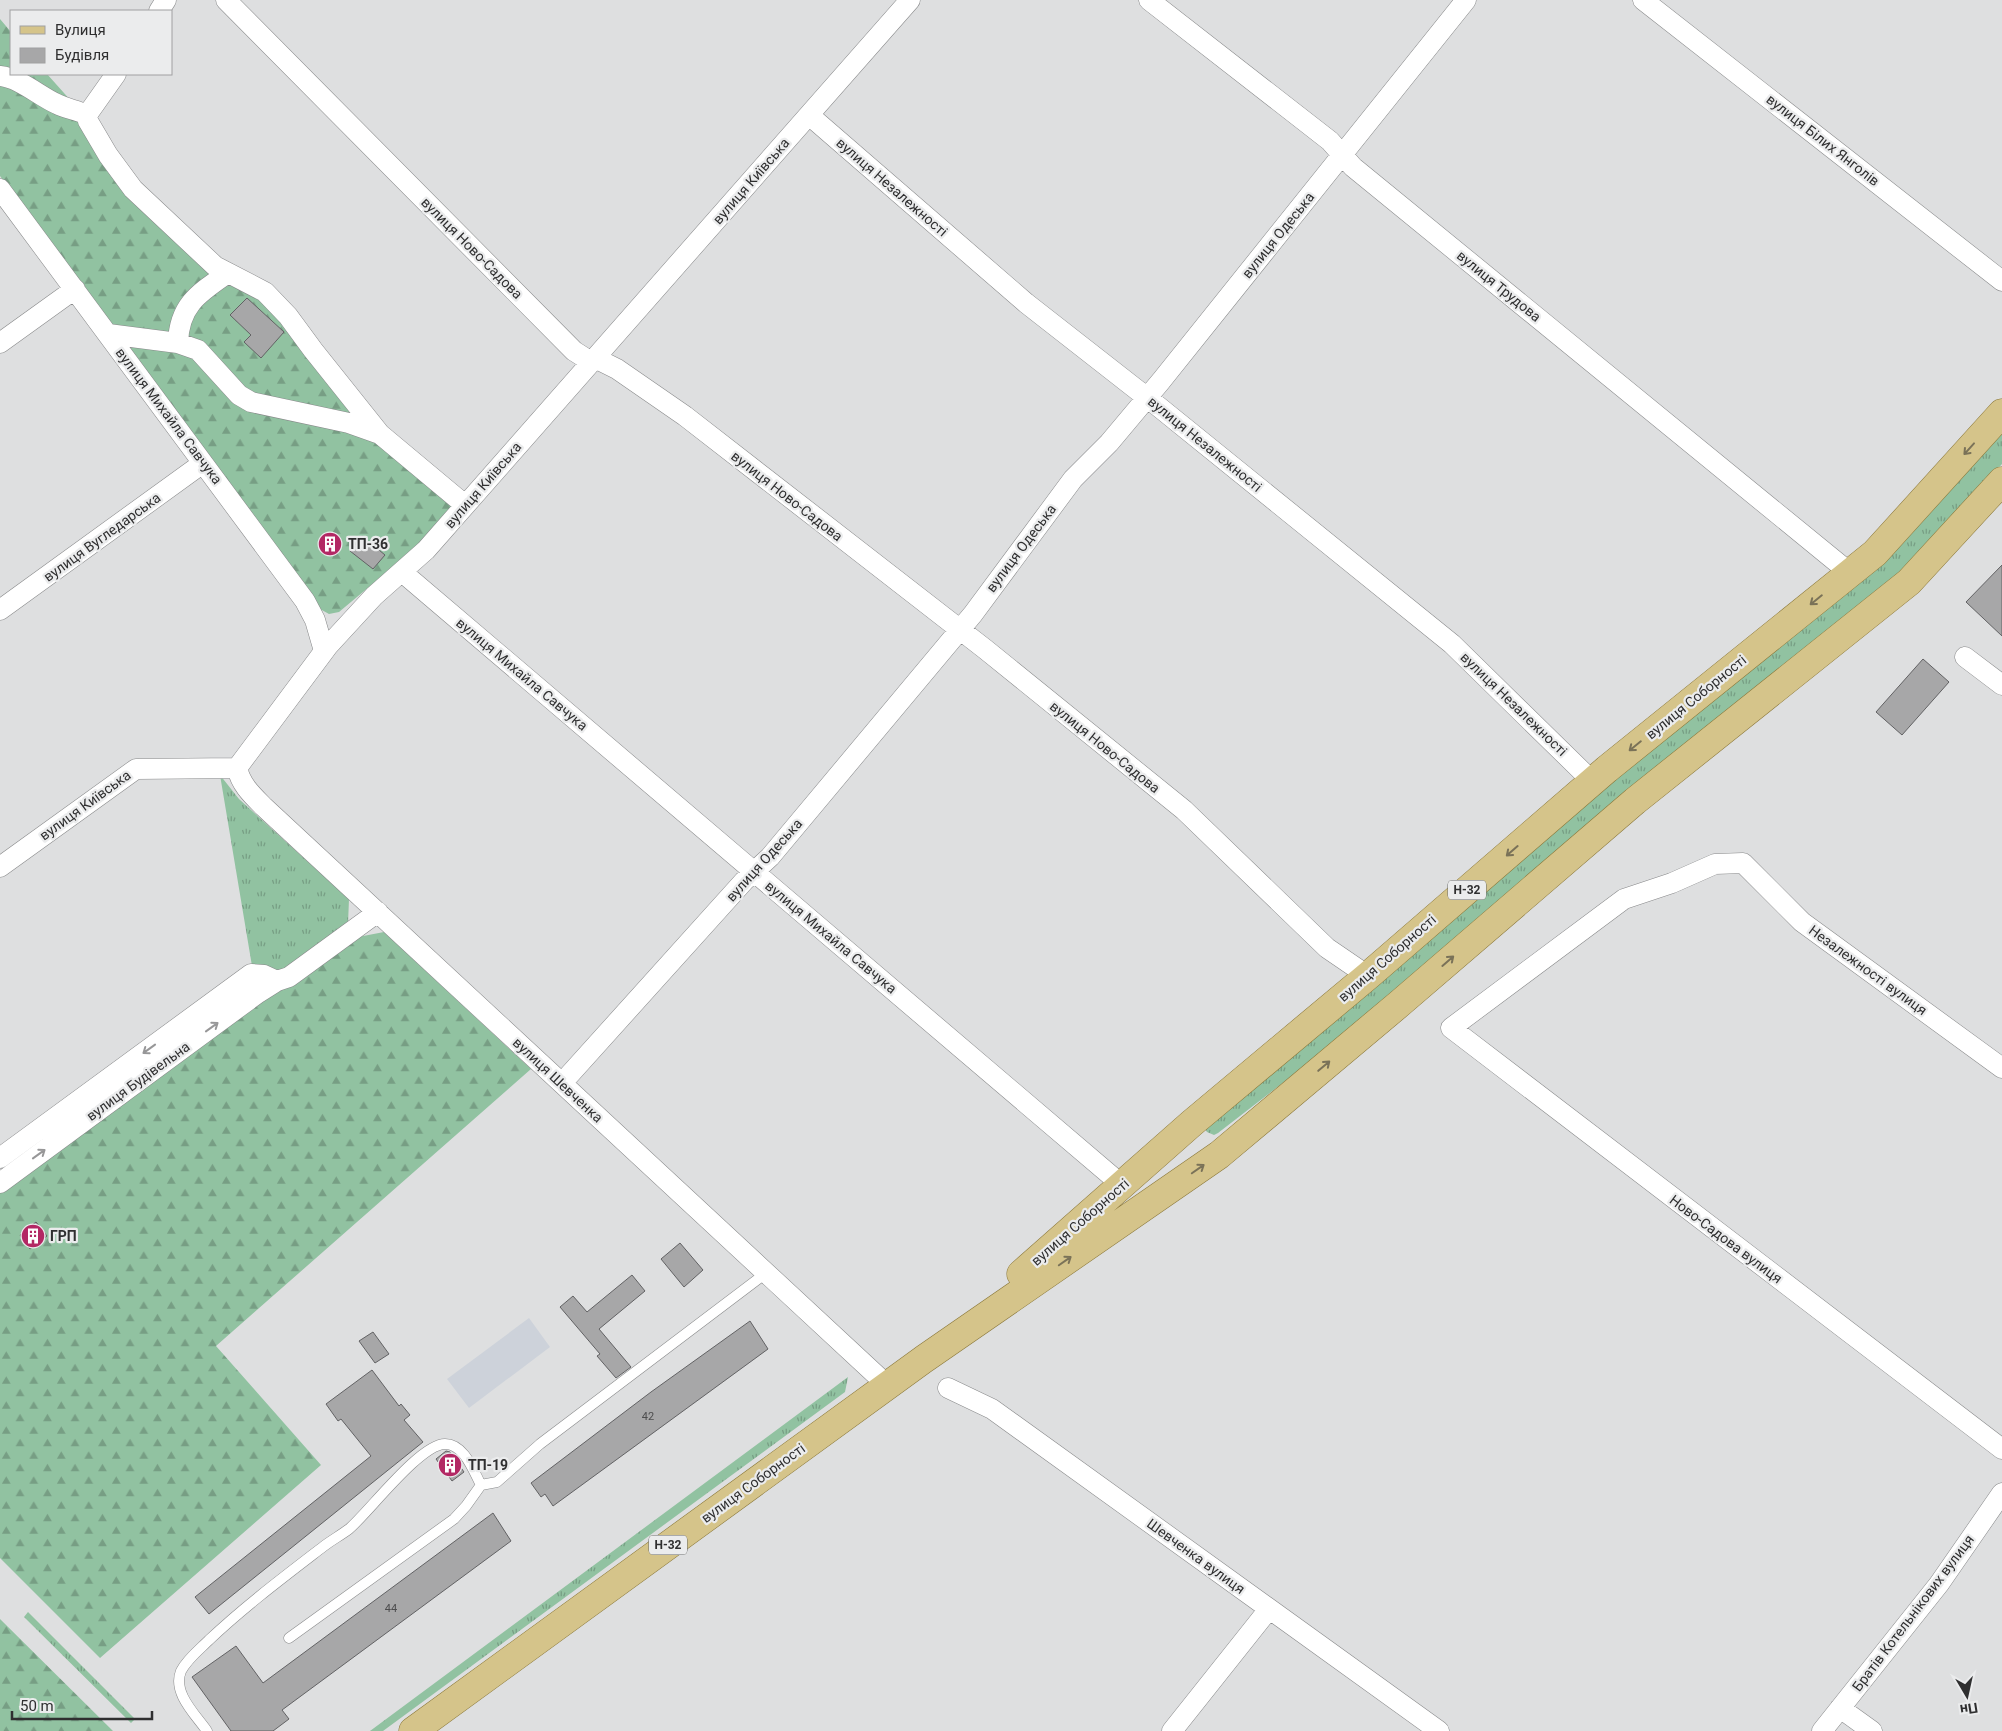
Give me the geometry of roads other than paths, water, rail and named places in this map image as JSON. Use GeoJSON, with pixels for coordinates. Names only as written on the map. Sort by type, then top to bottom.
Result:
{"type":"FeatureCollection","features":[{"type":"Feature","properties":{"kind":"main road","name":"вулиця Соборності"},"geometry":{"type":"LineString","coordinates":[[924,1359],[1192,1123],[1368,976],[1592,781],[1875,553],[2002,413]]}},
{"type":"Feature","properties":{"kind":"main road","name":"вулиця Соборності"},"geometry":{"type":"LineString","coordinates":[[413,1731],[887,1385],[1219,1155],[1399,1004],[1634,801],[1909,582],[2002,481]]}},
{"type":"Feature","properties":{"kind":"street","name":"вулиця Ново-Садова"},"geometry":{"type":"LineString","coordinates":[[226,0],[574,351],[585,358],[600,361],[617,368],[685,416],[959,629],[1184,810],[1327,948],[1368,976]]}},
{"type":"Feature","properties":{"kind":"street","name":"вулиця Київська"},"geometry":{"type":"LineString","coordinates":[[0,867],[136,769],[145,767],[237,768],[324,651],[374,596],[426,550],[910,0]]}},
{"type":"Feature","properties":{"kind":"street","name":"вулиця Трудова"},"geometry":{"type":"LineString","coordinates":[[1149,0],[1330,141],[1353,167],[1850,573]]}},
{"type":"Feature","properties":{"kind":"street","name":"вулиця Одеська"},"geometry":{"type":"LineString","coordinates":[[562,1083],[754,872],[770,857],[972,614],[1072,479],[1109,443],[1148,398],[1466,0]]}},
{"type":"Feature","properties":{"kind":"street","name":"вулиця Білих Янголів"},"geometry":{"type":"LineString","coordinates":[[1643,0],[2002,281]]}},
{"type":"Feature","properties":{"kind":"street"},"geometry":{"type":"LineString","coordinates":[[115,75],[87,115],[88,121],[108,156],[133,189],[214,266],[265,292],[288,316],[380,434],[465,505]]}},
{"type":"Feature","properties":{"kind":"street"},"geometry":{"type":"LineString","coordinates":[[0,76],[15,81],[56,104],[87,115]]}},
{"type":"Feature","properties":{"kind":"street","name":"вулиця Незалежності"},"geometry":{"type":"LineString","coordinates":[[809,115],[1026,303],[1148,398],[1452,644],[1592,781]]}},
{"type":"Feature","properties":{"kind":"street","name":"вулиця Михайла Савчука"},"geometry":{"type":"LineString","coordinates":[[0,189],[305,601],[315,620],[324,651]]}},
{"type":"Feature","properties":{"kind":"street"},"geometry":{"type":"LineString","coordinates":[[178,343],[181,322],[192,300],[228,273]]}},
{"type":"Feature","properties":{"kind":"street"},"geometry":{"type":"LineString","coordinates":[[0,343],[75,289]]}},
{"type":"Feature","properties":{"kind":"street"},"geometry":{"type":"LineString","coordinates":[[108,334],[178,343],[198,350],[240,395],[251,402],[349,423],[380,434]]}},
{"type":"Feature","properties":{"kind":"street","name":"вулиця Вугледарська"},"geometry":{"type":"LineString","coordinates":[[0,610],[203,463]]}},
{"type":"Feature","properties":{"kind":"street","name":"вулиця Михайла Савчука"},"geometry":{"type":"LineString","coordinates":[[402,572],[1122,1185]]}},
{"type":"Feature","properties":{"kind":"street"},"geometry":{"type":"LineString","coordinates":[[1965,657],[2002,684]]}},
{"type":"Feature","properties":{"kind":"street","name":"вулиця Шевченка"},"geometry":{"type":"LineString","coordinates":[[237,768],[241,781],[249,792],[887,1385]]}},
{"type":"Feature","properties":{"kind":"street","name":"Ново-Садова вулиця"},"geometry":{"type":"LineString","coordinates":[[1743,862],[1715,864],[1672,883],[1624,899],[1451,1028],[2002,1450]]}},
{"type":"Feature","properties":{"kind":"street","name":"Незалежності вулиця"},"geometry":{"type":"LineString","coordinates":[[1743,862],[1802,922],[2002,1068]]}},
{"type":"Feature","properties":{"kind":"street","name":"вулиця Будівельна"},"geometry":{"type":"LineString","coordinates":[[0,1183],[258,993],[277,981],[289,977],[378,912]]}},
{"type":"Feature","properties":{"kind":"street","name":"вулиця Будівельна"},"geometry":{"type":"LineString","coordinates":[[0,1158],[251,974],[264,975],[277,981]]}},
{"type":"Feature","properties":{"kind":"street","name":"Шевченка вулиця"},"geometry":{"type":"LineString","coordinates":[[948,1388],[992,1409],[1439,1731]]}},
{"type":"Feature","properties":{"kind":"street","name":"Братів Котельнікових вулиця"},"geometry":{"type":"LineString","coordinates":[[1822,1731],[1939,1584],[2002,1493]]}},
{"type":"Feature","properties":{"kind":"street"},"geometry":{"type":"LineString","coordinates":[[1172,1731],[1270,1609]]}},
{"type":"Feature","properties":{"kind":"street"},"geometry":{"type":"LineString","coordinates":[[1840,1708],[1872,1731]]}},
{"type":"Feature","properties":{"kind":"lane"},"geometry":{"type":"LineString","coordinates":[[289,1638],[454,1518],[466,1506],[481,1484],[497,1482],[540,1444],[766,1273]]}},
{"type":"Feature","properties":{"kind":"lane"},"geometry":{"type":"LineString","coordinates":[[207,1731],[184,1699],[179,1686],[180,1672],[188,1660],[226,1624],[349,1528],[403,1471],[436,1445],[455,1446],[469,1460],[481,1484]]}},
{"type":"Feature","properties":{"kind":"place","name":"ТП-36"},"geometry":{"type":"Point","coordinates":[330,544]}},
{"type":"Feature","properties":{"kind":"place","name":"ГРП"},"geometry":{"type":"Point","coordinates":[33,1236]}},
{"type":"Feature","properties":{"kind":"place","name":"ТП-19"},"geometry":{"type":"Point","coordinates":[450,1465]}}]}
